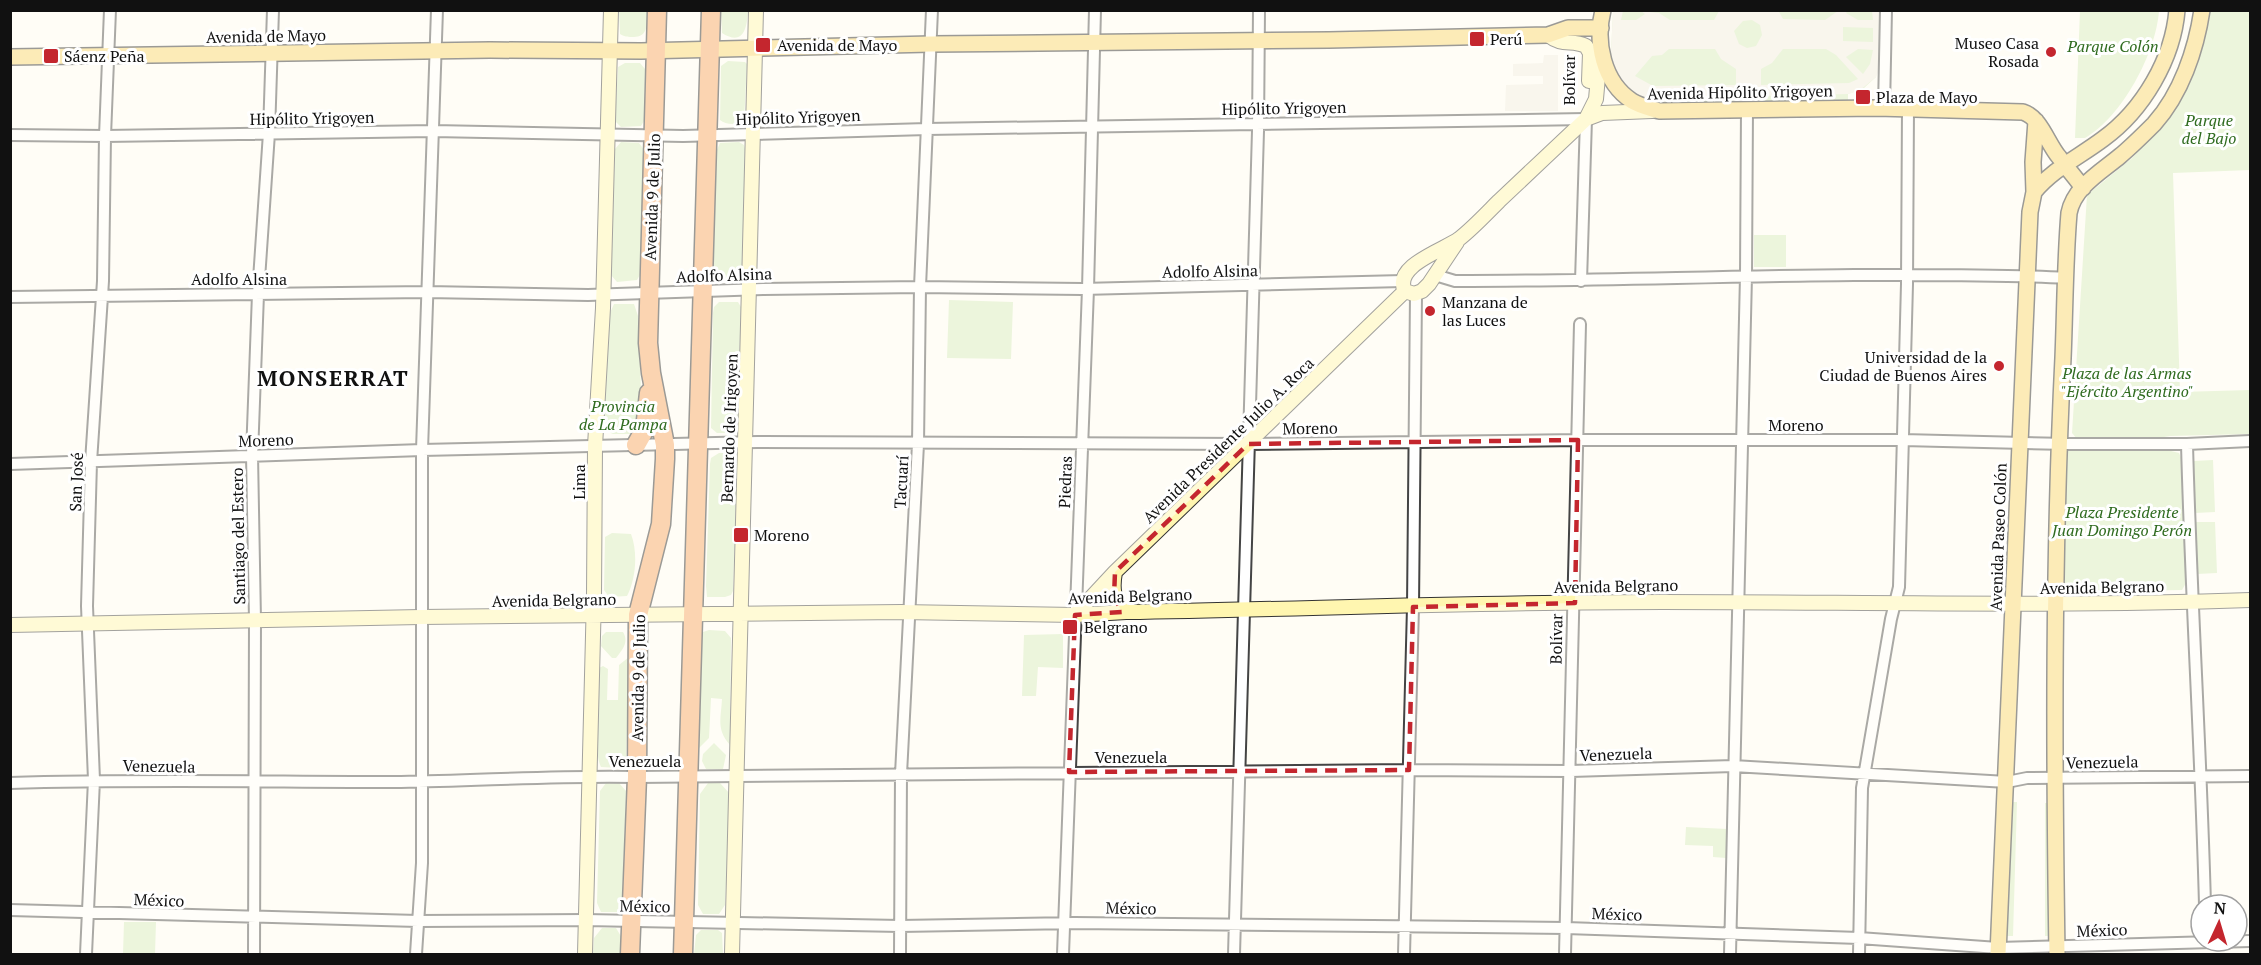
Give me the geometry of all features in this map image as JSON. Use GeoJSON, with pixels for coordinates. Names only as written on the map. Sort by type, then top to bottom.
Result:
{"type":"FeatureCollection","features":[{"type":"Feature","properties":{"kind":"highway","name":"Avenida 9 de Julio"},"geometry":{"type":"LineString","coordinates":[[630,954],[637,777],[638,615],[661,524],[664,445],[648,343],[657,10]]}},
{"type":"Feature","properties":{"kind":"highway"},"geometry":{"type":"LineString","coordinates":[[683,954],[711,10]]}},
{"type":"Feature","properties":{"kind":"highway"},"geometry":{"type":"LineString","coordinates":[[636,445],[645,429],[651,373]]}},
{"type":"Feature","properties":{"kind":"main road","name":"Lima"},"geometry":{"type":"LineString","coordinates":[[585,954],[595,446],[604,294],[611,10]]}},
{"type":"Feature","properties":{"kind":"main road","name":"Bernardo de Irigoyen"},"geometry":{"type":"LineString","coordinates":[[732,954],[756,10]]}},
{"type":"Feature","properties":{"kind":"main road"},"geometry":{"type":"LineString","coordinates":[[2034,192],[2065,164],[2117,128],[2140,100],[2162,67],[2172,39],[2177,10]]}},
{"type":"Feature","properties":{"kind":"main road"},"geometry":{"type":"LineString","coordinates":[[2057,950],[2054,778],[2055,604],[2069,213],[2073,200],[2083,188],[2145,133],[2165,108],[2189,61],[2202,10]]}},
{"type":"Feature","properties":{"kind":"main road","name":"Avenida de Mayo"},"geometry":{"type":"LineString","coordinates":[[10,57],[710,50],[931,44],[1548,35],[1601,17]]}},
{"type":"Feature","properties":{"kind":"main road","name":"Bolívar"},"geometry":{"type":"LineString","coordinates":[[1586,119],[1596,99],[1601,17]]}},
{"type":"Feature","properties":{"kind":"main road","name":"Bolívar"},"geometry":{"type":"LineString","coordinates":[[1548,35],[1558,42],[1583,44],[1589,49],[1589,99],[1586,119]]}},
{"type":"Feature","properties":{"kind":"main road","name":"Bolívar"},"geometry":{"type":"LineString","coordinates":[[1600,54],[1609,74],[1622,92],[1633,101],[1659,111]]}},
{"type":"Feature","properties":{"kind":"main road","name":"Avenida Hipólito Yrigoyen"},"geometry":{"type":"LineString","coordinates":[[1586,119],[1602,113],[1659,111],[1908,108],[2011,111],[2029,114],[2037,121]]}},
{"type":"Feature","properties":{"kind":"main road","name":"Avenida Presidente Julio A. Roca"},"geometry":{"type":"LineString","coordinates":[[1408,289],[1406,273],[1421,260],[1458,239],[1586,119]]}},
{"type":"Feature","properties":{"kind":"main road"},"geometry":{"type":"LineString","coordinates":[[2037,121],[2083,188]]}},
{"type":"Feature","properties":{"kind":"main road","name":"Avenida Paseo Colón"},"geometry":{"type":"LineString","coordinates":[[1998,951],[2030,212],[2034,192],[2032,162],[2037,121]]}},
{"type":"Feature","properties":{"kind":"main road","name":"Avenida Presidente Julio A. Roca"},"geometry":{"type":"LineString","coordinates":[[1075,615],[1115,572],[1408,289],[1424,290],[1458,239]]}},
{"type":"Feature","properties":{"kind":"main road"},"geometry":{"type":"LineString","coordinates":[[1421,260],[1432,264],[1435,275]]}},
{"type":"Feature","properties":{"kind":"main road"},"geometry":{"type":"LineString","coordinates":[[1115,572],[1114,597],[1126,612]]}},
{"type":"Feature","properties":{"kind":"main road","name":"Avenida Belgrano"},"geometry":{"type":"LineString","coordinates":[[10,625],[693,614],[1075,615],[1575,603],[2055,604],[2250,600]]}},
{"type":"Feature","properties":{"kind":"street","name":"San José"},"geometry":{"type":"LineString","coordinates":[[86,954],[94,780],[89,624],[91,462],[102,295],[110,10]]}},
{"type":"Feature","properties":{"kind":"street","name":"Santiago del Estero"},"geometry":{"type":"LineString","coordinates":[[254,954],[255,620],[252,455],[258,294],[269,133],[273,10]]}},
{"type":"Feature","properties":{"kind":"street"},"geometry":{"type":"LineString","coordinates":[[416,954],[422,863],[422,450],[437,10]]}},
{"type":"Feature","properties":{"kind":"street","name":"Tacuarí"},"geometry":{"type":"LineString","coordinates":[[900,954],[901,774],[918,444],[920,287],[932,10]]}},
{"type":"Feature","properties":{"kind":"street","name":"Piedras"},"geometry":{"type":"LineString","coordinates":[[1063,954],[1088,289],[1095,10]]}},
{"type":"Feature","properties":{"kind":"street"},"geometry":{"type":"LineString","coordinates":[[1234,954],[1259,10]]}},
{"type":"Feature","properties":{"kind":"street"},"geometry":{"type":"LineString","coordinates":[[1884,108],[1886,10]]}},
{"type":"Feature","properties":{"kind":"street"},"geometry":{"type":"LineString","coordinates":[[1859,954],[1862,788],[1899,587],[1907,275],[1908,108]]}},
{"type":"Feature","properties":{"kind":"street"},"geometry":{"type":"LineString","coordinates":[[1730,954],[1746,276],[1747,109]]}},
{"type":"Feature","properties":{"kind":"street","name":"Hipólito Yrigoyen"},"geometry":{"type":"LineString","coordinates":[[10,135],[105,136],[433,131],[654,136],[927,129],[1586,119]]}},
{"type":"Feature","properties":{"kind":"street","name":"Bolívar"},"geometry":{"type":"LineString","coordinates":[[1581,281],[1586,119]]}},
{"type":"Feature","properties":{"kind":"street"},"geometry":{"type":"LineString","coordinates":[[1435,275],[1455,281],[1907,275],[2067,278]]}},
{"type":"Feature","properties":{"kind":"street","name":"Adolfo Alsina"},"geometry":{"type":"LineString","coordinates":[[10,297],[427,292],[604,294],[920,287],[1088,289],[1253,285],[1408,289]]}},
{"type":"Feature","properties":{"kind":"street"},"geometry":{"type":"LineString","coordinates":[[1404,954],[1416,442],[1408,289]]}},
{"type":"Feature","properties":{"kind":"street","name":"Bolívar"},"geometry":{"type":"LineString","coordinates":[[1565,954],[1580,324]]}},
{"type":"Feature","properties":{"kind":"street","name":"Moreno"},"geometry":{"type":"LineString","coordinates":[[10,464],[422,450],[745,443],[1248,444],[1578,440],[1903,440],[2059,444],[2187,444],[2250,441]]}},
{"type":"Feature","properties":{"kind":"street"},"geometry":{"type":"LineString","coordinates":[[2187,444],[2191,602],[2202,776],[2205,893]]}},
{"type":"Feature","properties":{"kind":"street","name":"Venezuela"},"geometry":{"type":"LineString","coordinates":[[10,783],[94,780],[255,783],[589,776],[1069,772],[1571,771],[1733,766],[2007,782],[2027,778],[2250,776]]}},
{"type":"Feature","properties":{"kind":"street","name":"México"},"geometry":{"type":"LineString","coordinates":[[10,910],[418,921],[586,920],[900,926],[1235,924],[1566,927],[1859,938],[1998,951],[2189,942]]}},
{"type":"Feature","properties":{"kind":"highlighted area"},"geometry":{"type":"Polygon","coordinates":[[[1578,440],[1575,603],[1413,607],[1409,770],[1069,772],[1075,615],[1122,612],[1114,597],[1115,572],[1248,444],[1578,440]]]}},
{"type":"Feature","properties":{"kind":"green space"},"geometry":{"type":"Polygon","coordinates":[[[619,11],[647,11],[645,32],[639,36],[630,37],[620,34],[619,11]]]}},
{"type":"Feature","properties":{"kind":"green space"},"geometry":{"type":"Polygon","coordinates":[[[721,11],[748,11],[747,23],[740,36],[729,37],[722,33],[721,11]]]}},
{"type":"Feature","properties":{"kind":"green space","name":"Plaza de Mayo"},"geometry":{"type":"Polygon","coordinates":[[[1613,11],[1882,11],[1876,77],[1864,88],[1848,94],[1848,100],[1658,103],[1614,66],[1611,52],[1613,11]]]}},
{"type":"Feature","properties":{"kind":"green space","name":"Parque Colón"},"geometry":{"type":"Polygon","coordinates":[[[2080,11],[2159,11],[2151,46],[2144,64],[2124,100],[2099,128],[2085,138],[2075,138],[2080,11]]]}},
{"type":"Feature","properties":{"kind":"green space","name":"Plaza de las Armas \"Ejército Argentino\""},"geometry":{"type":"Polygon","coordinates":[[[2206,11],[2250,11],[2250,170],[2173,173],[2180,392],[2250,390],[2250,434],[2170,436],[2152,439],[2077,439],[2072,433],[2087,195],[2132,158],[2158,130],[2206,11]]]}},
{"type":"Feature","properties":{"kind":"green space"},"geometry":{"type":"Polygon","coordinates":[[[728,61],[747,64],[744,121],[735,124],[720,120],[721,66],[728,61]]]}},
{"type":"Feature","properties":{"kind":"green space"},"geometry":{"type":"Polygon","coordinates":[[[625,63],[640,63],[645,69],[644,121],[641,126],[621,127],[615,121],[618,67],[625,63]]]}},
{"type":"Feature","properties":{"kind":"green space"},"geometry":{"type":"Polygon","coordinates":[[[621,142],[639,143],[645,151],[642,264],[637,280],[617,282],[611,275],[615,149],[621,142]]]}},
{"type":"Feature","properties":{"kind":"green space"},"geometry":{"type":"Polygon","coordinates":[[[739,142],[744,145],[745,149],[742,272],[737,279],[716,279],[713,271],[716,152],[720,143],[739,142]]]}},
{"type":"Feature","properties":{"kind":"green space"},"geometry":{"type":"Polygon","coordinates":[[[1754,235],[1786,235],[1786,267],[1754,267],[1754,235]]]}},
{"type":"Feature","properties":{"kind":"green space"},"geometry":{"type":"Polygon","coordinates":[[[949,300],[1013,302],[1011,359],[947,358],[949,300]]]}},
{"type":"Feature","properties":{"kind":"green space","name":"Provincia de La Pampa"},"geometry":{"type":"Polygon","coordinates":[[[719,302],[738,302],[741,307],[737,428],[732,433],[717,433],[711,428],[713,313],[714,307],[719,302]]]}},
{"type":"Feature","properties":{"kind":"green space","name":"Provincia de La Pampa"},"geometry":{"type":"Polygon","coordinates":[[[614,304],[634,304],[638,316],[642,416],[633,434],[613,434],[604,430],[603,424],[609,315],[614,304]]]}},
{"type":"Feature","properties":{"kind":"green space","name":"Plaza Presidente Juan Domingo Perón"},"geometry":{"type":"Polygon","coordinates":[[[2066,451],[2179,453],[2183,462],[2186,583],[2182,590],[2068,592],[2061,590],[2066,451]]]}},
{"type":"Feature","properties":{"kind":"green space"},"geometry":{"type":"Polygon","coordinates":[[[719,453],[729,453],[737,462],[733,591],[731,595],[725,597],[707,597],[710,464],[711,458],[719,453]]]}},
{"type":"Feature","properties":{"kind":"green space"},"geometry":{"type":"Polygon","coordinates":[[[2213,460],[2215,512],[2195,513],[2194,461],[2213,460]]]}},
{"type":"Feature","properties":{"kind":"green space"},"geometry":{"type":"Polygon","coordinates":[[[2196,522],[2215,522],[2217,573],[2197,574],[2196,522]]]}},
{"type":"Feature","properties":{"kind":"green space"},"geometry":{"type":"Polygon","coordinates":[[[612,533],[631,534],[633,541],[634,574],[627,596],[609,597],[604,590],[605,537],[612,533]]]}},
{"type":"Feature","properties":{"kind":"green space"},"geometry":{"type":"Polygon","coordinates":[[[725,631],[731,638],[730,745],[721,729],[722,699],[711,698],[709,738],[699,748],[701,640],[703,632],[725,631]]]}},
{"type":"Feature","properties":{"kind":"green space"},"geometry":{"type":"Polygon","coordinates":[[[606,632],[623,632],[625,636],[624,645],[616,658],[612,658],[601,646],[602,636],[606,632]]]}},
{"type":"Feature","properties":{"kind":"green space"},"geometry":{"type":"Polygon","coordinates":[[[1063,634],[1063,668],[1038,667],[1036,696],[1022,696],[1024,635],[1063,634]]]}},
{"type":"Feature","properties":{"kind":"green space"},"geometry":{"type":"Polygon","coordinates":[[[629,657],[626,760],[620,768],[601,767],[596,735],[597,669],[603,666],[608,669],[607,700],[618,700],[619,665],[629,657]]]}},
{"type":"Feature","properties":{"kind":"green space"},"geometry":{"type":"Polygon","coordinates":[[[714,743],[726,755],[723,769],[706,769],[702,761],[703,754],[714,743]]]}},
{"type":"Feature","properties":{"kind":"green space"},"geometry":{"type":"Polygon","coordinates":[[[606,783],[619,783],[626,791],[622,904],[618,912],[601,912],[597,903],[600,791],[606,783]]]}},
{"type":"Feature","properties":{"kind":"green space"},"geometry":{"type":"Polygon","coordinates":[[[708,783],[720,783],[730,794],[725,905],[719,914],[703,914],[698,905],[700,794],[708,783]]]}},
{"type":"Feature","properties":{"kind":"green space"},"geometry":{"type":"Polygon","coordinates":[[[2011,802],[2017,802],[2013,936],[2003,936],[2011,802]]]}},
{"type":"Feature","properties":{"kind":"green space"},"geometry":{"type":"Polygon","coordinates":[[[2045,803],[2051,803],[2053,936],[2045,936],[2045,803]]]}},
{"type":"Feature","properties":{"kind":"green space"},"geometry":{"type":"Polygon","coordinates":[[[1686,827],[1727,829],[1726,858],[1713,857],[1713,846],[1685,845],[1686,827]]]}},
{"type":"Feature","properties":{"kind":"green space"},"geometry":{"type":"Polygon","coordinates":[[[124,922],[156,922],[155,954],[123,954],[124,922]]]}},
{"type":"Feature","properties":{"kind":"green space"},"geometry":{"type":"Polygon","coordinates":[[[602,928],[616,928],[622,938],[622,954],[593,954],[594,938],[602,928]]]}},
{"type":"Feature","properties":{"kind":"green space"},"geometry":{"type":"Polygon","coordinates":[[[701,930],[718,930],[722,933],[723,954],[694,954],[696,935],[701,930]]]}},
{"type":"Feature","properties":{"kind":"shaded area","name":"Plaza de Mayo"},"geometry":{"type":"Polygon","coordinates":[[[1778,10],[1783,19],[1825,20],[1838,11],[1848,10],[1846,13],[1858,20],[1873,20],[1872,11],[1882,11],[1881,66],[1876,77],[1859,91],[1848,94],[1762,96],[1762,102],[1733,102],[1733,97],[1665,98],[1665,104],[1658,103],[1636,95],[1620,79],[1611,52],[1613,11],[1623,11],[1621,20],[1636,20],[1645,14],[1641,11],[1659,13],[1670,20],[1714,20],[1719,11],[1778,10]],[[1752,20],[1743,21],[1734,31],[1739,44],[1747,48],[1756,46],[1762,35],[1760,25],[1752,20]],[[1843,27],[1843,41],[1873,42],[1873,28],[1843,27]],[[1669,49],[1662,55],[1652,56],[1635,76],[1653,86],[1736,85],[1736,69],[1721,59],[1715,49],[1669,49]],[[1783,49],[1772,63],[1761,69],[1761,85],[1849,83],[1858,79],[1836,55],[1826,49],[1783,49]],[[1858,49],[1846,57],[1863,74],[1870,64],[1873,50],[1858,49]]]}},
{"type":"Feature","properties":{"kind":"shaded area"},"geometry":{"type":"Polygon","coordinates":[[[1544,55],[1558,55],[1558,111],[1505,111],[1506,85],[1543,84],[1543,76],[1513,76],[1513,64],[1543,63],[1544,55]]]}},
{"type":"Feature","properties":{"kind":"place","name":"Perú"},"geometry":{"type":"Point","coordinates":[1477,39]}},
{"type":"Feature","properties":{"kind":"place","name":"Avenida de Mayo"},"geometry":{"type":"Point","coordinates":[763,45]}},
{"type":"Feature","properties":{"kind":"place","name":"Museo Casa Rosada"},"geometry":{"type":"Point","coordinates":[2051,52]}},
{"type":"Feature","properties":{"kind":"place","name":"Sáenz Peña"},"geometry":{"type":"Point","coordinates":[51,56]}},
{"type":"Feature","properties":{"kind":"place","name":"Plaza de Mayo"},"geometry":{"type":"Point","coordinates":[1863,97]}},
{"type":"Feature","properties":{"kind":"place","name":"Manzana de las Luces"},"geometry":{"type":"Point","coordinates":[1430,311]}},
{"type":"Feature","properties":{"kind":"place","name":"Universidad de la Ciudad de Buenos Aires"},"geometry":{"type":"Point","coordinates":[1999,366]}},
{"type":"Feature","properties":{"kind":"place","name":"Moreno"},"geometry":{"type":"Point","coordinates":[741,535]}},
{"type":"Feature","properties":{"kind":"place","name":"Belgrano"},"geometry":{"type":"Point","coordinates":[1070,627]}},
{"type":"Feature","properties":{"kind":"district","name":"MONSERRAT"},"geometry":{"type":"Point","coordinates":[333,378]}},
{"type":"Feature","properties":{"kind":"park label","name":"Parque del Bajo"},"geometry":{"type":"Point","coordinates":[2209,129]}}]}
